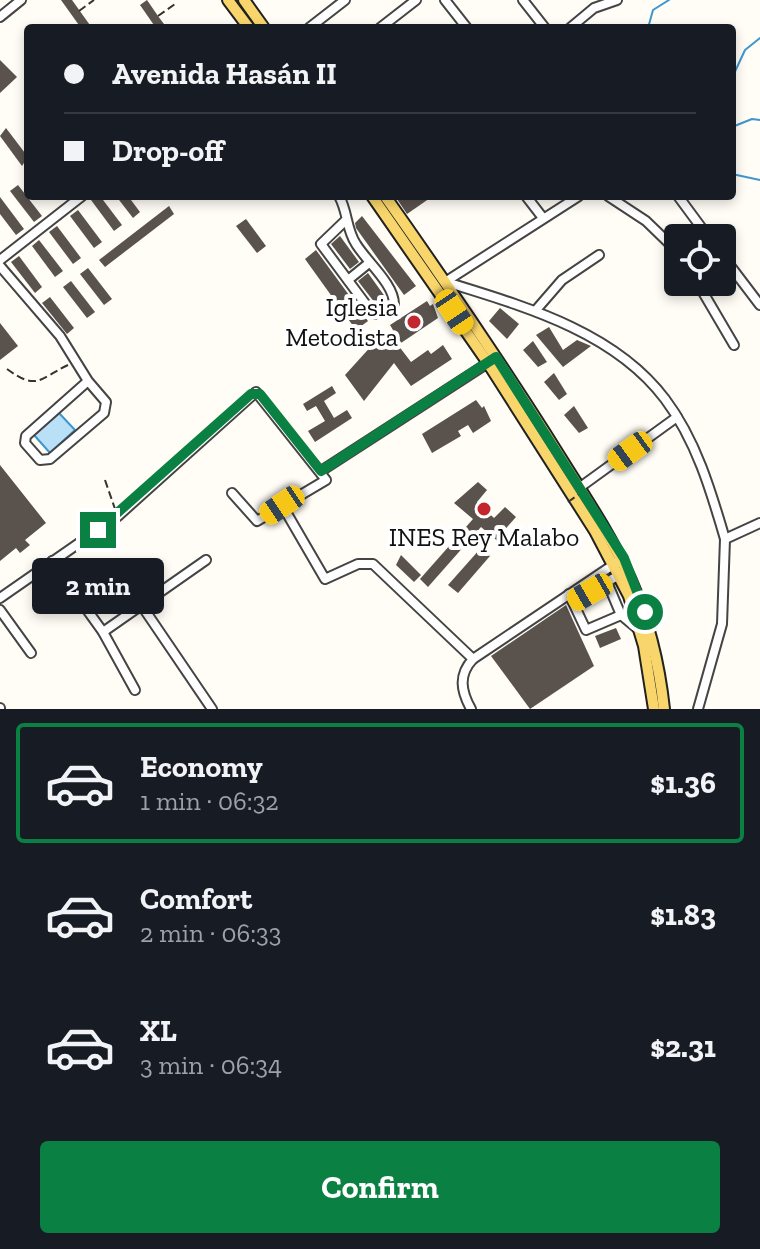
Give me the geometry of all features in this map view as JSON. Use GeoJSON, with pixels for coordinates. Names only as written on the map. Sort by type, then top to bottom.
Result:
{"type":"FeatureCollection","features":[{"type":"Feature","properties":{"kind":"main road"},"geometry":{"type":"LineString","coordinates":[[228,0],[246,24]]}},
{"type":"Feature","properties":{"kind":"main road"},"geometry":{"type":"LineString","coordinates":[[244,0],[261,24]]}},
{"type":"Feature","properties":{"kind":"main road"},"geometry":{"type":"LineString","coordinates":[[375,200],[442,284]]}},
{"type":"Feature","properties":{"kind":"main road"},"geometry":{"type":"LineString","coordinates":[[388,200],[492,360],[582,489],[653,633],[664,709]]}},
{"type":"Feature","properties":{"kind":"main road"},"geometry":{"type":"LineString","coordinates":[[492,360],[619,566],[640,631],[654,709]]}},
{"type":"Feature","properties":{"kind":"street"},"geometry":{"type":"LineString","coordinates":[[0,17],[21,0]]}},
{"type":"Feature","properties":{"kind":"street"},"geometry":{"type":"LineString","coordinates":[[314,24],[345,0]]}},
{"type":"Feature","properties":{"kind":"street"},"geometry":{"type":"LineString","coordinates":[[388,24],[416,0]]}},
{"type":"Feature","properties":{"kind":"street"},"geometry":{"type":"LineString","coordinates":[[445,0],[464,24]]}},
{"type":"Feature","properties":{"kind":"street"},"geometry":{"type":"LineString","coordinates":[[523,0],[542,24]]}},
{"type":"Feature","properties":{"kind":"street"},"geometry":{"type":"LineString","coordinates":[[587,0],[594,8]]}},
{"type":"Feature","properties":{"kind":"street"},"geometry":{"type":"LineString","coordinates":[[575,24],[594,8],[617,0]]}},
{"type":"Feature","properties":{"kind":"street"},"geometry":{"type":"LineString","coordinates":[[77,200],[0,263],[60,336],[88,381],[106,402],[104,413],[50,459],[40,460],[25,443],[26,436],[88,381]]}},
{"type":"Feature","properties":{"kind":"street"},"geometry":{"type":"LineString","coordinates":[[341,200],[347,209],[346,220],[354,241],[393,293],[395,300],[391,309],[373,314],[321,244],[346,220]]}},
{"type":"Feature","properties":{"kind":"street"},"geometry":{"type":"LineString","coordinates":[[529,200],[543,218]]}},
{"type":"Feature","properties":{"kind":"street"},"geometry":{"type":"LineString","coordinates":[[442,284],[572,200]]}},
{"type":"Feature","properties":{"kind":"street"},"geometry":{"type":"LineString","coordinates":[[614,200],[646,221],[664,238]]}},
{"type":"Feature","properties":{"kind":"street"},"geometry":{"type":"LineString","coordinates":[[681,200],[699,224]]}},
{"type":"Feature","properties":{"kind":"street"},"geometry":{"type":"LineString","coordinates":[[536,310],[562,280],[599,255]]}},
{"type":"Feature","properties":{"kind":"street"},"geometry":{"type":"LineString","coordinates":[[348,280],[369,263]]}},
{"type":"Feature","properties":{"kind":"street"},"geometry":{"type":"LineString","coordinates":[[736,273],[760,305]]}},
{"type":"Feature","properties":{"kind":"street"},"geometry":{"type":"LineString","coordinates":[[442,284],[536,310],[589,337],[628,362],[664,396],[677,417],[692,444],[725,539],[722,624],[698,709]]}},
{"type":"Feature","properties":{"kind":"street"},"geometry":{"type":"LineString","coordinates":[[705,296],[734,345]]}},
{"type":"Feature","properties":{"kind":"street"},"geometry":{"type":"LineString","coordinates":[[321,471],[492,360]]}},
{"type":"Feature","properties":{"kind":"street"},"geometry":{"type":"LineString","coordinates":[[0,598],[118,516],[256,392],[321,471],[324,484],[257,521],[232,493]]}},
{"type":"Feature","properties":{"kind":"street"},"geometry":{"type":"LineString","coordinates":[[582,489],[677,417]]}},
{"type":"Feature","properties":{"kind":"street"},"geometry":{"type":"LineString","coordinates":[[282,505],[325,579],[358,564],[373,564],[473,659]]}},
{"type":"Feature","properties":{"kind":"street"},"geometry":{"type":"LineString","coordinates":[[725,539],[760,523]]}},
{"type":"Feature","properties":{"kind":"street"},"geometry":{"type":"LineString","coordinates":[[103,632],[206,560]]}},
{"type":"Feature","properties":{"kind":"street"},"geometry":{"type":"LineString","coordinates":[[52,561],[103,632],[135,690]]}},
{"type":"Feature","properties":{"kind":"street"},"geometry":{"type":"LineString","coordinates":[[571,598],[607,582],[619,566]]}},
{"type":"Feature","properties":{"kind":"street"},"geometry":{"type":"LineString","coordinates":[[471,709],[462,682],[466,666],[473,659],[619,566]]}},
{"type":"Feature","properties":{"kind":"street"},"geometry":{"type":"LineString","coordinates":[[607,582],[621,615],[640,631]]}},
{"type":"Feature","properties":{"kind":"street"},"geometry":{"type":"LineString","coordinates":[[571,598],[586,630],[621,615]]}},
{"type":"Feature","properties":{"kind":"street"},"geometry":{"type":"LineString","coordinates":[[142,606],[212,709]]}},
{"type":"Feature","properties":{"kind":"street"},"geometry":{"type":"LineString","coordinates":[[0,610],[31,653]]}},
{"type":"Feature","properties":{"kind":"path"},"geometry":{"type":"LineString","coordinates":[[79,11],[94,0]]}},
{"type":"Feature","properties":{"kind":"path"},"geometry":{"type":"LineString","coordinates":[[158,16],[175,4]]}},
{"type":"Feature","properties":{"kind":"path"},"geometry":{"type":"LineString","coordinates":[[7,369],[23,381],[43,382],[53,372],[76,362]]}},
{"type":"Feature","properties":{"kind":"path"},"geometry":{"type":"LineString","coordinates":[[105,480],[118,516]]}},
{"type":"Feature","properties":{"kind":"path"},"geometry":{"type":"LineString","coordinates":[[568,502],[582,489]]}},
{"type":"Feature","properties":{"kind":"water"},"geometry":{"type":"Polygon","coordinates":[[[59,413],[75,430],[50,453],[34,435],[59,413]]]}},
{"type":"Feature","properties":{"kind":"building"},"geometry":{"type":"Polygon","coordinates":[[[61,0],[72,0],[89,24],[78,24],[61,0]]]}},
{"type":"Feature","properties":{"kind":"building"},"geometry":{"type":"Polygon","coordinates":[[[147,0],[164,24],[153,24],[140,5],[147,0]]]}},
{"type":"Feature","properties":{"kind":"building"},"geometry":{"type":"Polygon","coordinates":[[[0,60],[17,77],[0,93],[0,60]]]}},
{"type":"Feature","properties":{"kind":"building"},"geometry":{"type":"Polygon","coordinates":[[[6,128],[24,152],[22,166],[0,136],[6,128]]]}},
{"type":"Feature","properties":{"kind":"building"},"geometry":{"type":"Polygon","coordinates":[[[18,185],[24,193],[24,200],[30,200],[42,216],[34,222],[10,191],[18,185]]]}},
{"type":"Feature","properties":{"kind":"building"},"geometry":{"type":"Polygon","coordinates":[[[0,197],[24,229],[16,235],[0,214],[0,197]]]}},
{"type":"Feature","properties":{"kind":"building"},"geometry":{"type":"Polygon","coordinates":[[[91,200],[103,200],[122,225],[114,231],[91,200]]]}},
{"type":"Feature","properties":{"kind":"building"},"geometry":{"type":"Polygon","coordinates":[[[119,200],[131,200],[140,212],[133,218],[119,200]]]}},
{"type":"Feature","properties":{"kind":"building"},"geometry":{"type":"Polygon","coordinates":[[[398,200],[427,200],[407,214],[398,200]]]}},
{"type":"Feature","properties":{"kind":"building"},"geometry":{"type":"Polygon","coordinates":[[[169,206],[174,214],[105,267],[99,260],[169,206]]]}},
{"type":"Feature","properties":{"kind":"building"},"geometry":{"type":"Polygon","coordinates":[[[78,210],[102,242],[94,248],[70,216],[78,210]]]}},
{"type":"Feature","properties":{"kind":"building"},"geometry":{"type":"Polygon","coordinates":[[[362,216],[416,286],[404,295],[356,228],[355,223],[362,216]]]}},
{"type":"Feature","properties":{"kind":"building"},"geometry":{"type":"Polygon","coordinates":[[[246,219],[266,246],[257,253],[236,226],[246,219]]]}},
{"type":"Feature","properties":{"kind":"building"},"geometry":{"type":"Polygon","coordinates":[[[57,226],[81,258],[73,264],[49,232],[57,226]]]}},
{"type":"Feature","properties":{"kind":"building"},"geometry":{"type":"Polygon","coordinates":[[[340,236],[359,262],[350,269],[331,244],[340,236]]]}},
{"type":"Feature","properties":{"kind":"building"},"geometry":{"type":"Polygon","coordinates":[[[39,240],[63,271],[55,277],[32,246],[39,240]]]}},
{"type":"Feature","properties":{"kind":"building"},"geometry":{"type":"Polygon","coordinates":[[[316,250],[368,321],[356,330],[305,259],[316,250]]]}},
{"type":"Feature","properties":{"kind":"building"},"geometry":{"type":"Polygon","coordinates":[[[19,256],[42,287],[35,293],[11,262],[19,256]]]}},
{"type":"Feature","properties":{"kind":"building"},"geometry":{"type":"Polygon","coordinates":[[[88,268],[112,299],[104,305],[80,274],[88,268]]]}},
{"type":"Feature","properties":{"kind":"building"},"geometry":{"type":"Polygon","coordinates":[[[368,273],[386,298],[382,306],[378,307],[358,281],[368,273]]]}},
{"type":"Feature","properties":{"kind":"building"},"geometry":{"type":"Polygon","coordinates":[[[71,281],[95,312],[87,318],[63,287],[71,281]]]}},
{"type":"Feature","properties":{"kind":"building"},"geometry":{"type":"Polygon","coordinates":[[[50,297],[74,328],[67,334],[42,303],[50,297]]]}},
{"type":"Feature","properties":{"kind":"building"},"geometry":{"type":"Polygon","coordinates":[[[427,301],[430,306],[433,304],[438,318],[398,345],[411,362],[428,350],[431,354],[443,345],[452,359],[411,386],[394,363],[364,401],[345,375],[374,343],[393,330],[390,325],[427,301]]]}},
{"type":"Feature","properties":{"kind":"building"},"geometry":{"type":"Polygon","coordinates":[[[500,308],[519,324],[507,339],[489,321],[500,308]]]}},
{"type":"Feature","properties":{"kind":"building"},"geometry":{"type":"Polygon","coordinates":[[[0,323],[18,346],[0,360],[0,323]]]}},
{"type":"Feature","properties":{"kind":"building"},"geometry":{"type":"Polygon","coordinates":[[[549,327],[563,350],[577,340],[591,346],[563,367],[536,335],[549,327]]]}},
{"type":"Feature","properties":{"kind":"building"},"geometry":{"type":"Polygon","coordinates":[[[533,341],[547,362],[538,367],[523,350],[533,341]]]}},
{"type":"Feature","properties":{"kind":"building"},"geometry":{"type":"Polygon","coordinates":[[[554,373],[567,394],[559,400],[544,382],[554,373]]]}},
{"type":"Feature","properties":{"kind":"building"},"geometry":{"type":"Polygon","coordinates":[[[332,386],[336,393],[324,401],[334,418],[347,410],[352,418],[315,442],[308,431],[325,421],[316,406],[307,411],[303,404],[332,386]]]}},
{"type":"Feature","properties":{"kind":"building"},"geometry":{"type":"Polygon","coordinates":[[[476,400],[482,408],[484,406],[491,421],[473,433],[468,425],[458,431],[461,436],[432,453],[422,434],[476,400]]]}},
{"type":"Feature","properties":{"kind":"building"},"geometry":{"type":"Polygon","coordinates":[[[574,406],[588,428],[579,433],[564,415],[574,406]]]}},
{"type":"Feature","properties":{"kind":"building"},"geometry":{"type":"Polygon","coordinates":[[[0,465],[46,523],[25,540],[30,545],[20,553],[16,548],[0,561],[0,465]]]}},
{"type":"Feature","properties":{"kind":"building"},"geometry":{"type":"Polygon","coordinates":[[[478,482],[487,490],[477,502],[494,518],[505,507],[516,517],[501,534],[504,538],[500,543],[481,527],[428,587],[420,579],[473,519],[454,503],[478,482]]]}},
{"type":"Feature","properties":{"kind":"building"},"geometry":{"type":"Polygon","coordinates":[[[480,549],[490,556],[458,593],[448,585],[480,549]]]}},
{"type":"Feature","properties":{"kind":"building"},"geometry":{"type":"Polygon","coordinates":[[[401,555],[421,575],[414,582],[396,565],[401,555]]]}},
{"type":"Feature","properties":{"kind":"building"},"geometry":{"type":"Polygon","coordinates":[[[566,605],[594,666],[530,709],[491,656],[566,605]]]}},
{"type":"Feature","properties":{"kind":"building"},"geometry":{"type":"Polygon","coordinates":[[[616,628],[621,639],[600,648],[595,636],[616,628]]]}},
{"type":"Feature","properties":{"kind":"waterway"},"geometry":{"type":"LineString","coordinates":[[649,24],[653,10],[669,0]]}},
{"type":"Feature","properties":{"kind":"waterway"},"geometry":{"type":"LineString","coordinates":[[736,69],[745,50],[760,38]]}},
{"type":"Feature","properties":{"kind":"waterway"},"geometry":{"type":"LineString","coordinates":[[736,125],[752,119],[760,120]]}},
{"type":"Feature","properties":{"kind":"waterway"},"geometry":{"type":"LineString","coordinates":[[736,175],[760,180]]}},
{"type":"Feature","properties":{"kind":"place","name":"Iglesia Metodista"},"geometry":{"type":"Point","coordinates":[414,322]}},
{"type":"Feature","properties":{"kind":"place","name":"INES Rey Malabo"},"geometry":{"type":"Point","coordinates":[484,509]}},
{"type":"Feature","properties":{"kind":"route"},"geometry":{"type":"LineString","coordinates":[[98,530],[118,516],[251,394],[260,394],[321,471],[496,357],[624,558],[645,612]]}}]}
